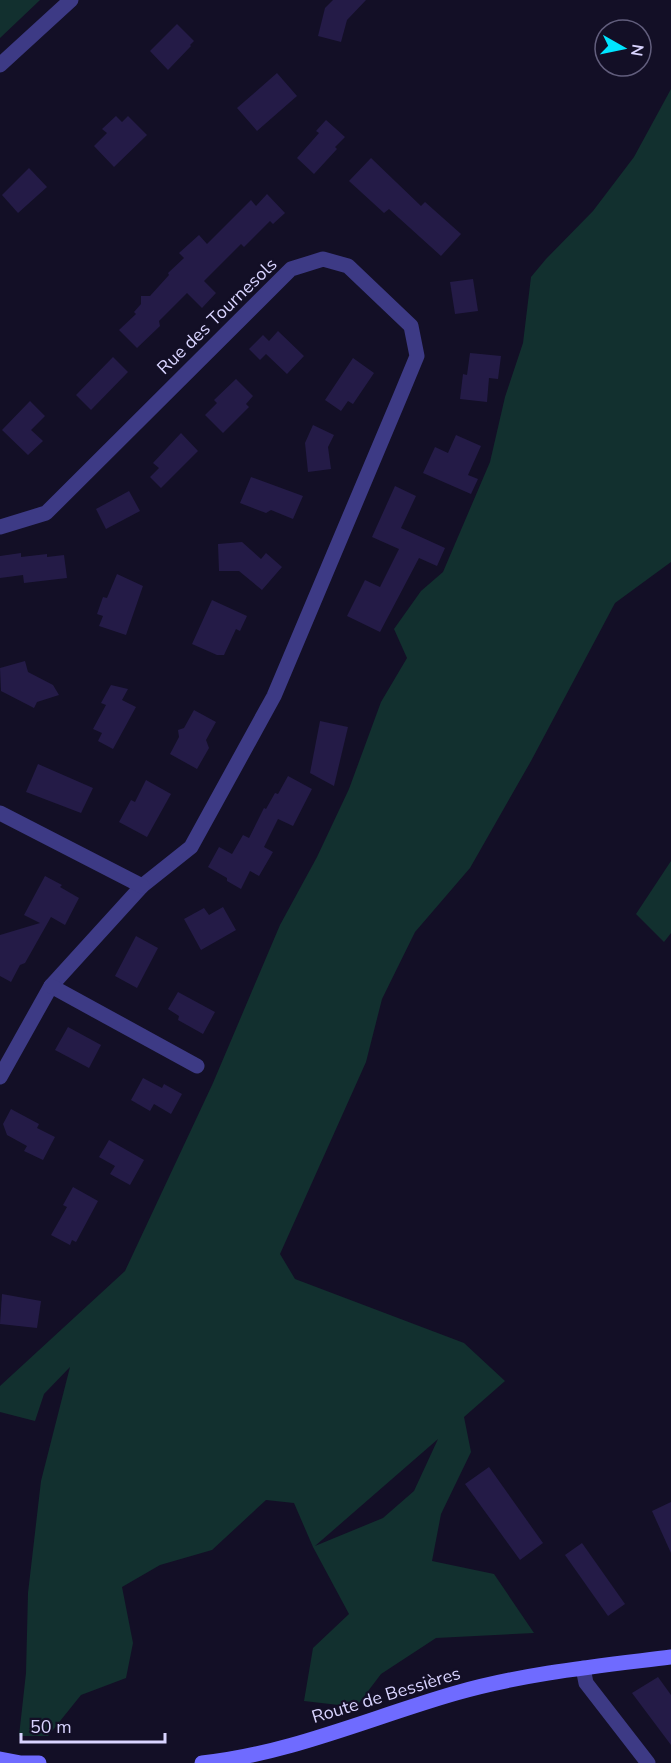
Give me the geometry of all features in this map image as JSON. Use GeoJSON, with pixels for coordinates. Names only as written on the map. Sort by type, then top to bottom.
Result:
{"type":"FeatureCollection","features":[{"type":"Feature","properties":{"kind":"main road","name":"Route de Bessières"},"geometry":{"type":"LineString","coordinates":[[202,1763],[257,1753],[320,1736],[458,1693],[505,1681],[671,1657]]}},
{"type":"Feature","properties":{"kind":"main road"},"geometry":{"type":"LineString","coordinates":[[0,1759],[21,1763],[39,1763]]}},
{"type":"Feature","properties":{"kind":"street"},"geometry":{"type":"LineString","coordinates":[[0,65],[71,0]]}},
{"type":"Feature","properties":{"kind":"street","name":"Rue des Tournesols"},"geometry":{"type":"LineString","coordinates":[[0,527],[46,513],[291,269],[323,259],[348,266],[411,326],[417,356],[274,696],[191,847],[142,886],[51,986],[0,1077]]}},
{"type":"Feature","properties":{"kind":"street"},"geometry":{"type":"LineString","coordinates":[[0,813],[142,886]]}},
{"type":"Feature","properties":{"kind":"street"},"geometry":{"type":"LineString","coordinates":[[51,986],[197,1066]]}},
{"type":"Feature","properties":{"kind":"street"},"geometry":{"type":"LineString","coordinates":[[583,1668],[586,1683],[648,1763]]}},
{"type":"Feature","properties":{"kind":"green space"},"geometry":{"type":"Polygon","coordinates":[[[0,0],[40,0],[0,38],[0,0]]]}},
{"type":"Feature","properties":{"kind":"green space"},"geometry":{"type":"Polygon","coordinates":[[[671,89],[671,562],[615,603],[531,761],[470,868],[415,932],[382,999],[366,1062],[280,1254],[295,1279],[464,1343],[505,1381],[464,1417],[471,1452],[441,1514],[432,1561],[494,1574],[534,1633],[436,1638],[381,1674],[356,1707],[304,1701],[313,1648],[349,1614],[313,1547],[294,1503],[266,1500],[212,1550],[160,1565],[122,1587],[133,1643],[126,1678],[81,1695],[48,1736],[19,1736],[26,1673],[28,1593],[41,1481],[70,1367],[44,1394],[35,1421],[0,1412],[0,1386],[125,1271],[213,1083],[280,925],[317,857],[349,789],[381,702],[407,658],[394,629],[421,591],[443,572],[490,462],[505,397],[523,343],[531,277],[593,211],[634,157],[671,89]],[[438,1439],[315,1546],[383,1518],[414,1491],[438,1439]]]}},
{"type":"Feature","properties":{"kind":"green space"},"geometry":{"type":"Polygon","coordinates":[[[671,861],[671,933],[664,942],[636,914],[671,861]]]}},
{"type":"Feature","properties":{"kind":"building"},"geometry":{"type":"Polygon","coordinates":[[[333,0],[366,0],[347,20],[341,42],[318,36],[325,8],[333,0]]]}},
{"type":"Feature","properties":{"kind":"building"},"geometry":{"type":"Polygon","coordinates":[[[177,24],[194,41],[168,70],[150,51],[177,24]]]}},
{"type":"Feature","properties":{"kind":"building"},"geometry":{"type":"Polygon","coordinates":[[[277,73],[297,96],[257,131],[237,108],[277,73]]]}},
{"type":"Feature","properties":{"kind":"building"},"geometry":{"type":"Polygon","coordinates":[[[116,116],[122,122],[128,116],[147,135],[114,167],[94,146],[107,133],[102,129],[116,116]]]}},
{"type":"Feature","properties":{"kind":"building"},"geometry":{"type":"Polygon","coordinates":[[[326,120],[345,137],[314,174],[297,158],[319,133],[316,131],[326,120]]]}},
{"type":"Feature","properties":{"kind":"building"},"geometry":{"type":"Polygon","coordinates":[[[371,158],[421,206],[425,202],[461,234],[441,256],[389,209],[384,213],[349,181],[371,158]]]}},
{"type":"Feature","properties":{"kind":"building"},"geometry":{"type":"Polygon","coordinates":[[[29,168],[47,187],[18,213],[2,195],[29,168]]]}},
{"type":"Feature","properties":{"kind":"building"},"geometry":{"type":"Polygon","coordinates":[[[267,194],[285,213],[273,224],[270,221],[244,247],[241,244],[204,281],[216,293],[202,308],[187,293],[159,321],[160,326],[137,348],[119,330],[136,314],[134,312],[141,304],[141,296],[150,296],[169,275],[168,273],[184,258],[179,253],[199,235],[207,244],[251,200],[256,206],[267,194]]]}},
{"type":"Feature","properties":{"kind":"building"},"geometry":{"type":"Polygon","coordinates":[[[473,279],[478,311],[455,314],[450,282],[473,279]]]}},
{"type":"Feature","properties":{"kind":"building"},"geometry":{"type":"Polygon","coordinates":[[[278,331],[304,356],[287,374],[266,354],[260,360],[249,349],[263,335],[269,341],[278,331]]]}},
{"type":"Feature","properties":{"kind":"building"},"geometry":{"type":"Polygon","coordinates":[[[470,353],[501,356],[498,379],[489,378],[487,402],[460,399],[463,374],[467,375],[470,353]]]}},
{"type":"Feature","properties":{"kind":"building"},"geometry":{"type":"Polygon","coordinates":[[[113,357],[128,372],[91,410],[76,395],[113,357]]]}},
{"type":"Feature","properties":{"kind":"building"},"geometry":{"type":"Polygon","coordinates":[[[353,358],[374,373],[353,404],[348,401],[341,411],[325,400],[353,358]]]}},
{"type":"Feature","properties":{"kind":"building"},"geometry":{"type":"Polygon","coordinates":[[[236,379],[253,396],[246,404],[249,407],[223,433],[205,415],[217,403],[214,400],[236,379]]]}},
{"type":"Feature","properties":{"kind":"building"},"geometry":{"type":"Polygon","coordinates":[[[30,401],[45,416],[31,430],[43,441],[28,455],[2,430],[30,401]]]}},
{"type":"Feature","properties":{"kind":"building"},"geometry":{"type":"Polygon","coordinates":[[[313,425],[334,435],[328,447],[331,469],[308,472],[305,443],[313,425]]]}},
{"type":"Feature","properties":{"kind":"building"},"geometry":{"type":"Polygon","coordinates":[[[181,433],[198,451],[161,488],[150,477],[159,468],[153,463],[181,433]]]}},
{"type":"Feature","properties":{"kind":"building"},"geometry":{"type":"Polygon","coordinates":[[[456,435],[481,446],[468,475],[478,479],[471,494],[423,473],[435,447],[448,453],[456,435]]]}},
{"type":"Feature","properties":{"kind":"building"},"geometry":{"type":"Polygon","coordinates":[[[251,477],[303,496],[293,519],[271,510],[266,513],[240,503],[251,477]]]}},
{"type":"Feature","properties":{"kind":"building"},"geometry":{"type":"Polygon","coordinates":[[[395,486],[416,496],[401,528],[445,548],[437,566],[419,558],[380,632],[347,616],[365,580],[380,587],[399,549],[372,537],[395,486]]]}},
{"type":"Feature","properties":{"kind":"building"},"geometry":{"type":"Polygon","coordinates":[[[129,491],[140,511],[106,529],[96,509],[129,491]]]}},
{"type":"Feature","properties":{"kind":"building"},"geometry":{"type":"Polygon","coordinates":[[[242,542],[261,559],[266,553],[282,567],[262,590],[239,571],[219,571],[218,544],[242,542]]]}},
{"type":"Feature","properties":{"kind":"building"},"geometry":{"type":"Polygon","coordinates":[[[21,553],[21,557],[64,555],[67,578],[24,583],[23,575],[0,578],[0,556],[21,553]]]}},
{"type":"Feature","properties":{"kind":"building"},"geometry":{"type":"Polygon","coordinates":[[[117,574],[143,586],[126,635],[99,626],[103,616],[97,614],[103,597],[107,598],[117,574]]]}},
{"type":"Feature","properties":{"kind":"building"},"geometry":{"type":"Polygon","coordinates":[[[212,600],[247,616],[240,631],[236,629],[224,655],[217,655],[192,644],[212,600]]]}},
{"type":"Feature","properties":{"kind":"building"},"geometry":{"type":"Polygon","coordinates":[[[25,661],[28,672],[53,685],[59,695],[37,702],[34,708],[1,691],[0,668],[25,661]]]}},
{"type":"Feature","properties":{"kind":"building"},"geometry":{"type":"Polygon","coordinates":[[[111,685],[128,689],[122,700],[136,707],[113,749],[98,741],[102,733],[93,729],[106,705],[101,703],[111,685]]]}},
{"type":"Feature","properties":{"kind":"building"},"geometry":{"type":"Polygon","coordinates":[[[194,710],[216,722],[206,740],[209,748],[197,769],[170,754],[179,737],[178,730],[184,728],[194,710]]]}},
{"type":"Feature","properties":{"kind":"building"},"geometry":{"type":"Polygon","coordinates":[[[320,721],[348,727],[334,786],[310,773],[320,721]]]}},
{"type":"Feature","properties":{"kind":"building"},"geometry":{"type":"Polygon","coordinates":[[[38,764],[93,788],[81,813],[26,792],[38,764]]]}},
{"type":"Feature","properties":{"kind":"building"},"geometry":{"type":"Polygon","coordinates":[[[288,776],[312,789],[293,826],[278,819],[264,847],[273,852],[259,876],[250,871],[241,889],[208,867],[219,847],[232,854],[243,835],[249,838],[264,808],[266,809],[275,793],[278,794],[288,776]]]}},
{"type":"Feature","properties":{"kind":"building"},"geometry":{"type":"Polygon","coordinates":[[[146,780],[171,794],[147,837],[119,822],[131,800],[135,802],[146,780]]]}},
{"type":"Feature","properties":{"kind":"building"},"geometry":{"type":"Polygon","coordinates":[[[45,876],[79,898],[65,925],[51,917],[25,963],[20,965],[11,982],[0,976],[0,935],[40,923],[24,915],[45,876]]]}},
{"type":"Feature","properties":{"kind":"building"},"geometry":{"type":"Polygon","coordinates":[[[223,907],[236,930],[201,950],[184,919],[204,908],[209,915],[223,907]]]}},
{"type":"Feature","properties":{"kind":"building"},"geometry":{"type":"Polygon","coordinates":[[[136,936],[158,948],[137,988],[115,976],[136,936]]]}},
{"type":"Feature","properties":{"kind":"building"},"geometry":{"type":"Polygon","coordinates":[[[178,992],[215,1012],[203,1034],[178,1020],[179,1016],[168,1009],[178,992]]]}},
{"type":"Feature","properties":{"kind":"building"},"geometry":{"type":"Polygon","coordinates":[[[68,1027],[101,1045],[89,1068],[55,1050],[68,1027]]]}},
{"type":"Feature","properties":{"kind":"building"},"geometry":{"type":"Polygon","coordinates":[[[143,1078],[162,1088],[164,1084],[182,1094],[171,1114],[154,1104],[150,1111],[131,1100],[143,1078]]]}},
{"type":"Feature","properties":{"kind":"building"},"geometry":{"type":"Polygon","coordinates":[[[11,1109],[39,1124],[37,1128],[55,1137],[43,1160],[24,1151],[27,1146],[7,1135],[3,1124],[11,1109]]]}},
{"type":"Feature","properties":{"kind":"building"},"geometry":{"type":"Polygon","coordinates":[[[109,1140],[144,1160],[130,1185],[110,1174],[115,1166],[99,1157],[109,1140]]]}},
{"type":"Feature","properties":{"kind":"building"},"geometry":{"type":"Polygon","coordinates":[[[73,1187],[98,1201],[76,1242],[72,1240],[70,1245],[51,1235],[67,1207],[63,1205],[73,1187]]]}},
{"type":"Feature","properties":{"kind":"building"},"geometry":{"type":"Polygon","coordinates":[[[2,1294],[41,1301],[37,1328],[0,1324],[2,1294]]]}},
{"type":"Feature","properties":{"kind":"building"},"geometry":{"type":"Polygon","coordinates":[[[489,1467],[543,1543],[520,1560],[465,1484],[489,1467]]]}},
{"type":"Feature","properties":{"kind":"building"},"geometry":{"type":"Polygon","coordinates":[[[671,1502],[671,1553],[652,1511],[671,1502]]]}},
{"type":"Feature","properties":{"kind":"building"},"geometry":{"type":"Polygon","coordinates":[[[582,1543],[625,1604],[608,1616],[565,1555],[582,1543]]]}},
{"type":"Feature","properties":{"kind":"building"},"geometry":{"type":"Polygon","coordinates":[[[658,1677],[671,1695],[671,1745],[632,1693],[658,1677]]]}}]}
